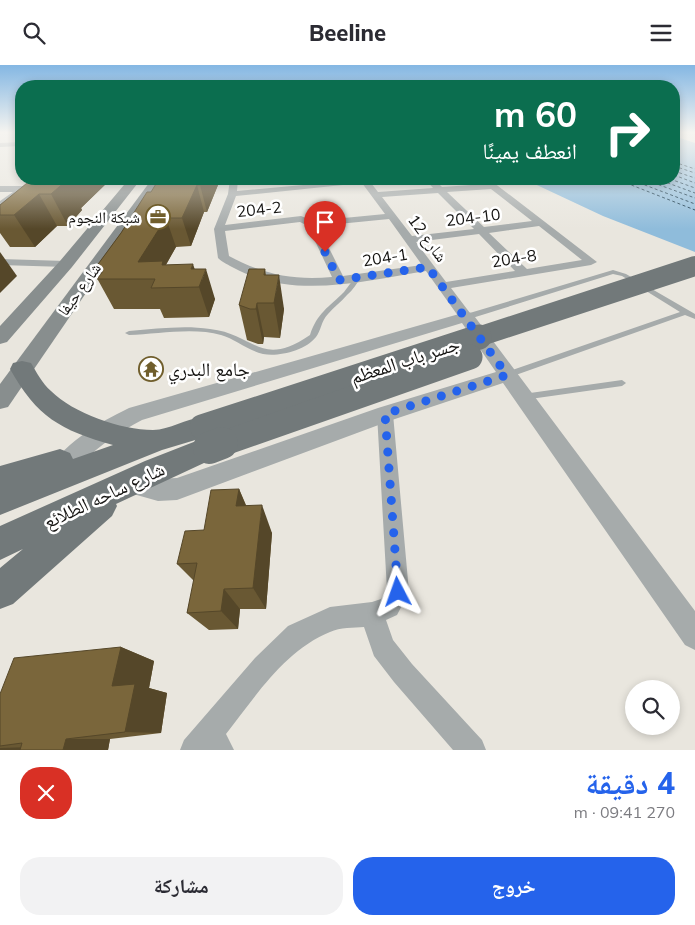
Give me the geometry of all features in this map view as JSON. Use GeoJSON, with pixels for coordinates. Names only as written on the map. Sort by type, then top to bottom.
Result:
{"type":"FeatureCollection","features":[{"type":"Feature","properties":{"kind":"main road","name":"شارع حيفا"},"geometry":{"type":"LineString","coordinates":[[0,338],[66,264],[130,185]]}},
{"type":"Feature","properties":{"kind":"main road","name":"شارع حيفا"},"geometry":{"type":"LineString","coordinates":[[0,401],[154,185]]}},
{"type":"Feature","properties":{"kind":"main road","name":"جسر باب المعظم"},"geometry":{"type":"LineString","coordinates":[[205,437],[695,266]]}},
{"type":"Feature","properties":{"kind":"main road","name":"جسر باب المعظم"},"geometry":{"type":"LineString","coordinates":[[205,437],[695,280]]}},
{"type":"Feature","properties":{"kind":"main road"},"geometry":{"type":"LineString","coordinates":[[22,369],[32,387],[49,403],[71,417],[104,431],[129,439],[156,441],[205,437]]}},
{"type":"Feature","properties":{"kind":"main road","name":"شارع ساحه الطلائع"},"geometry":{"type":"LineString","coordinates":[[0,543],[127,483],[205,437]]}},
{"type":"Feature","properties":{"kind":"main road"},"geometry":{"type":"LineString","coordinates":[[0,479],[61,470],[156,441]]}},
{"type":"Feature","properties":{"kind":"main road"},"geometry":{"type":"LineString","coordinates":[[0,501],[61,470]]}},
{"type":"Feature","properties":{"kind":"main road"},"geometry":{"type":"LineString","coordinates":[[0,591],[127,483]]}},
{"type":"Feature","properties":{"kind":"street"},"geometry":{"type":"LineString","coordinates":[[14,188],[18,185]]}},
{"type":"Feature","properties":{"kind":"street"},"geometry":{"type":"LineString","coordinates":[[219,229],[232,194],[233,185]]}},
{"type":"Feature","properties":{"kind":"street"},"geometry":{"type":"LineString","coordinates":[[232,194],[283,185]]}},
{"type":"Feature","properties":{"kind":"street","name":"شارع 12"},"geometry":{"type":"LineString","coordinates":[[368,185],[466,317]]}},
{"type":"Feature","properties":{"kind":"street"},"geometry":{"type":"LineString","coordinates":[[436,185],[524,273]]}},
{"type":"Feature","properties":{"kind":"street"},"geometry":{"type":"LineString","coordinates":[[375,195],[495,186],[542,223]]}},
{"type":"Feature","properties":{"kind":"street"},"geometry":{"type":"LineString","coordinates":[[0,189],[22,188],[23,190],[0,205]]}},
{"type":"Feature","properties":{"kind":"street","name":"204-2"},"geometry":{"type":"LineString","coordinates":[[219,229],[301,219],[312,225],[391,216]]}},
{"type":"Feature","properties":{"kind":"street","name":"204-10"},"geometry":{"type":"LineString","coordinates":[[409,240],[542,223]]}},
{"type":"Feature","properties":{"kind":"street","name":"204-8"},"geometry":{"type":"LineString","coordinates":[[443,286],[591,262],[542,223]]}},
{"type":"Feature","properties":{"kind":"street"},"geometry":{"type":"LineString","coordinates":[[312,225],[339,280]]}},
{"type":"Feature","properties":{"kind":"street","name":"204-1"},"geometry":{"type":"LineString","coordinates":[[219,229],[224,258],[238,268],[263,276],[300,282],[339,280],[428,267]]}},
{"type":"Feature","properties":{"kind":"street"},"geometry":{"type":"LineString","coordinates":[[0,262],[66,264]]}},
{"type":"Feature","properties":{"kind":"street"},"geometry":{"type":"LineString","coordinates":[[61,470],[104,431],[136,414],[466,317],[695,635]]}},
{"type":"Feature","properties":{"kind":"street"},"geometry":{"type":"LineString","coordinates":[[127,483],[158,490],[177,489],[385,414],[507,375]]}},
{"type":"Feature","properties":{"kind":"street"},"geometry":{"type":"LineString","coordinates":[[207,744],[264,667],[297,635],[330,619],[372,615],[389,607],[398,592],[385,414]]}},
{"type":"Feature","properties":{"kind":"street"},"geometry":{"type":"LineString","coordinates":[[372,615],[383,647],[403,673],[472,750]]}},
{"type":"Feature","properties":{"kind":"lane"},"geometry":{"type":"LineString","coordinates":[[466,317],[613,272],[624,275],[695,317]]}},
{"type":"Feature","properties":{"kind":"lane"},"geometry":{"type":"LineString","coordinates":[[130,333],[209,331],[225,333],[244,344],[268,353],[285,352],[313,336],[318,320],[325,311],[344,295],[358,277]]}},
{"type":"Feature","properties":{"kind":"lane"},"geometry":{"type":"LineString","coordinates":[[507,375],[686,313]]}},
{"type":"Feature","properties":{"kind":"lane"},"geometry":{"type":"LineString","coordinates":[[523,397],[622,383]]}},
{"type":"Feature","properties":{"kind":"water"},"geometry":{"type":"Polygon","coordinates":[[[680,165],[695,165],[695,252],[603,216],[537,185],[680,185],[680,165]]]}},
{"type":"Feature","properties":{"kind":"building"},"geometry":{"type":"Polygon","coordinates":[[[25,185],[61,185],[51,194],[39,194],[14,215],[0,215],[0,205],[25,185]]]}},
{"type":"Feature","properties":{"kind":"building"},"geometry":{"type":"Polygon","coordinates":[[[155,185],[197,185],[182,218],[166,218],[138,262],[163,261],[162,265],[193,264],[191,269],[206,269],[199,287],[151,288],[155,279],[97,279],[103,271],[93,271],[121,233],[147,192],[151,192],[155,185]]]}},
{"type":"Feature","properties":{"kind":"building"},"geometry":{"type":"Polygon","coordinates":[[[249,269],[265,269],[264,275],[279,275],[274,303],[257,303],[256,309],[239,305],[249,269]]]}},
{"type":"Feature","properties":{"kind":"building"},"geometry":{"type":"Polygon","coordinates":[[[239,489],[236,506],[262,505],[253,588],[224,589],[221,611],[187,613],[197,563],[177,564],[185,531],[204,530],[211,490],[239,489]]]}},
{"type":"Feature","properties":{"kind":"building"},"geometry":{"type":"Polygon","coordinates":[[[121,647],[112,686],[135,684],[125,732],[66,739],[63,750],[20,750],[22,743],[0,746],[0,694],[14,658],[121,647]]]}},
{"type":"Feature","properties":{"kind":"ferry route"},"geometry":{"type":"LineString","coordinates":[[683,165],[695,169]]}},
{"type":"Feature","properties":{"kind":"ferry route"},"geometry":{"type":"LineString","coordinates":[[680,168],[695,173]]}},
{"type":"Feature","properties":{"kind":"ferry route"},"geometry":{"type":"LineString","coordinates":[[680,173],[695,178]]}},
{"type":"Feature","properties":{"kind":"ferry route"},"geometry":{"type":"LineString","coordinates":[[680,177],[695,183]]}},
{"type":"Feature","properties":{"kind":"ferry route"},"geometry":{"type":"LineString","coordinates":[[680,183],[695,188]]}},
{"type":"Feature","properties":{"kind":"ferry route"},"geometry":{"type":"LineString","coordinates":[[631,185],[695,210]]}},
{"type":"Feature","properties":{"kind":"ferry route"},"geometry":{"type":"LineString","coordinates":[[645,185],[695,204]]}},
{"type":"Feature","properties":{"kind":"ferry route"},"geometry":{"type":"LineString","coordinates":[[659,185],[695,198]]}},
{"type":"Feature","properties":{"kind":"ferry route"},"geometry":{"type":"LineString","coordinates":[[673,185],[695,193]]}},
{"type":"Feature","properties":{"kind":"place","name":"شبكة النجوم"},"geometry":{"type":"Point","coordinates":[158,217]}},
{"type":"Feature","properties":{"kind":"place","name":"جامع البدري"},"geometry":{"type":"Point","coordinates":[151,369]}},
{"type":"Feature","properties":{"kind":"route"},"geometry":{"type":"LineString","coordinates":[[325,252],[339,280],[428,267],[507,375],[385,414],[398,592]]}}]}
